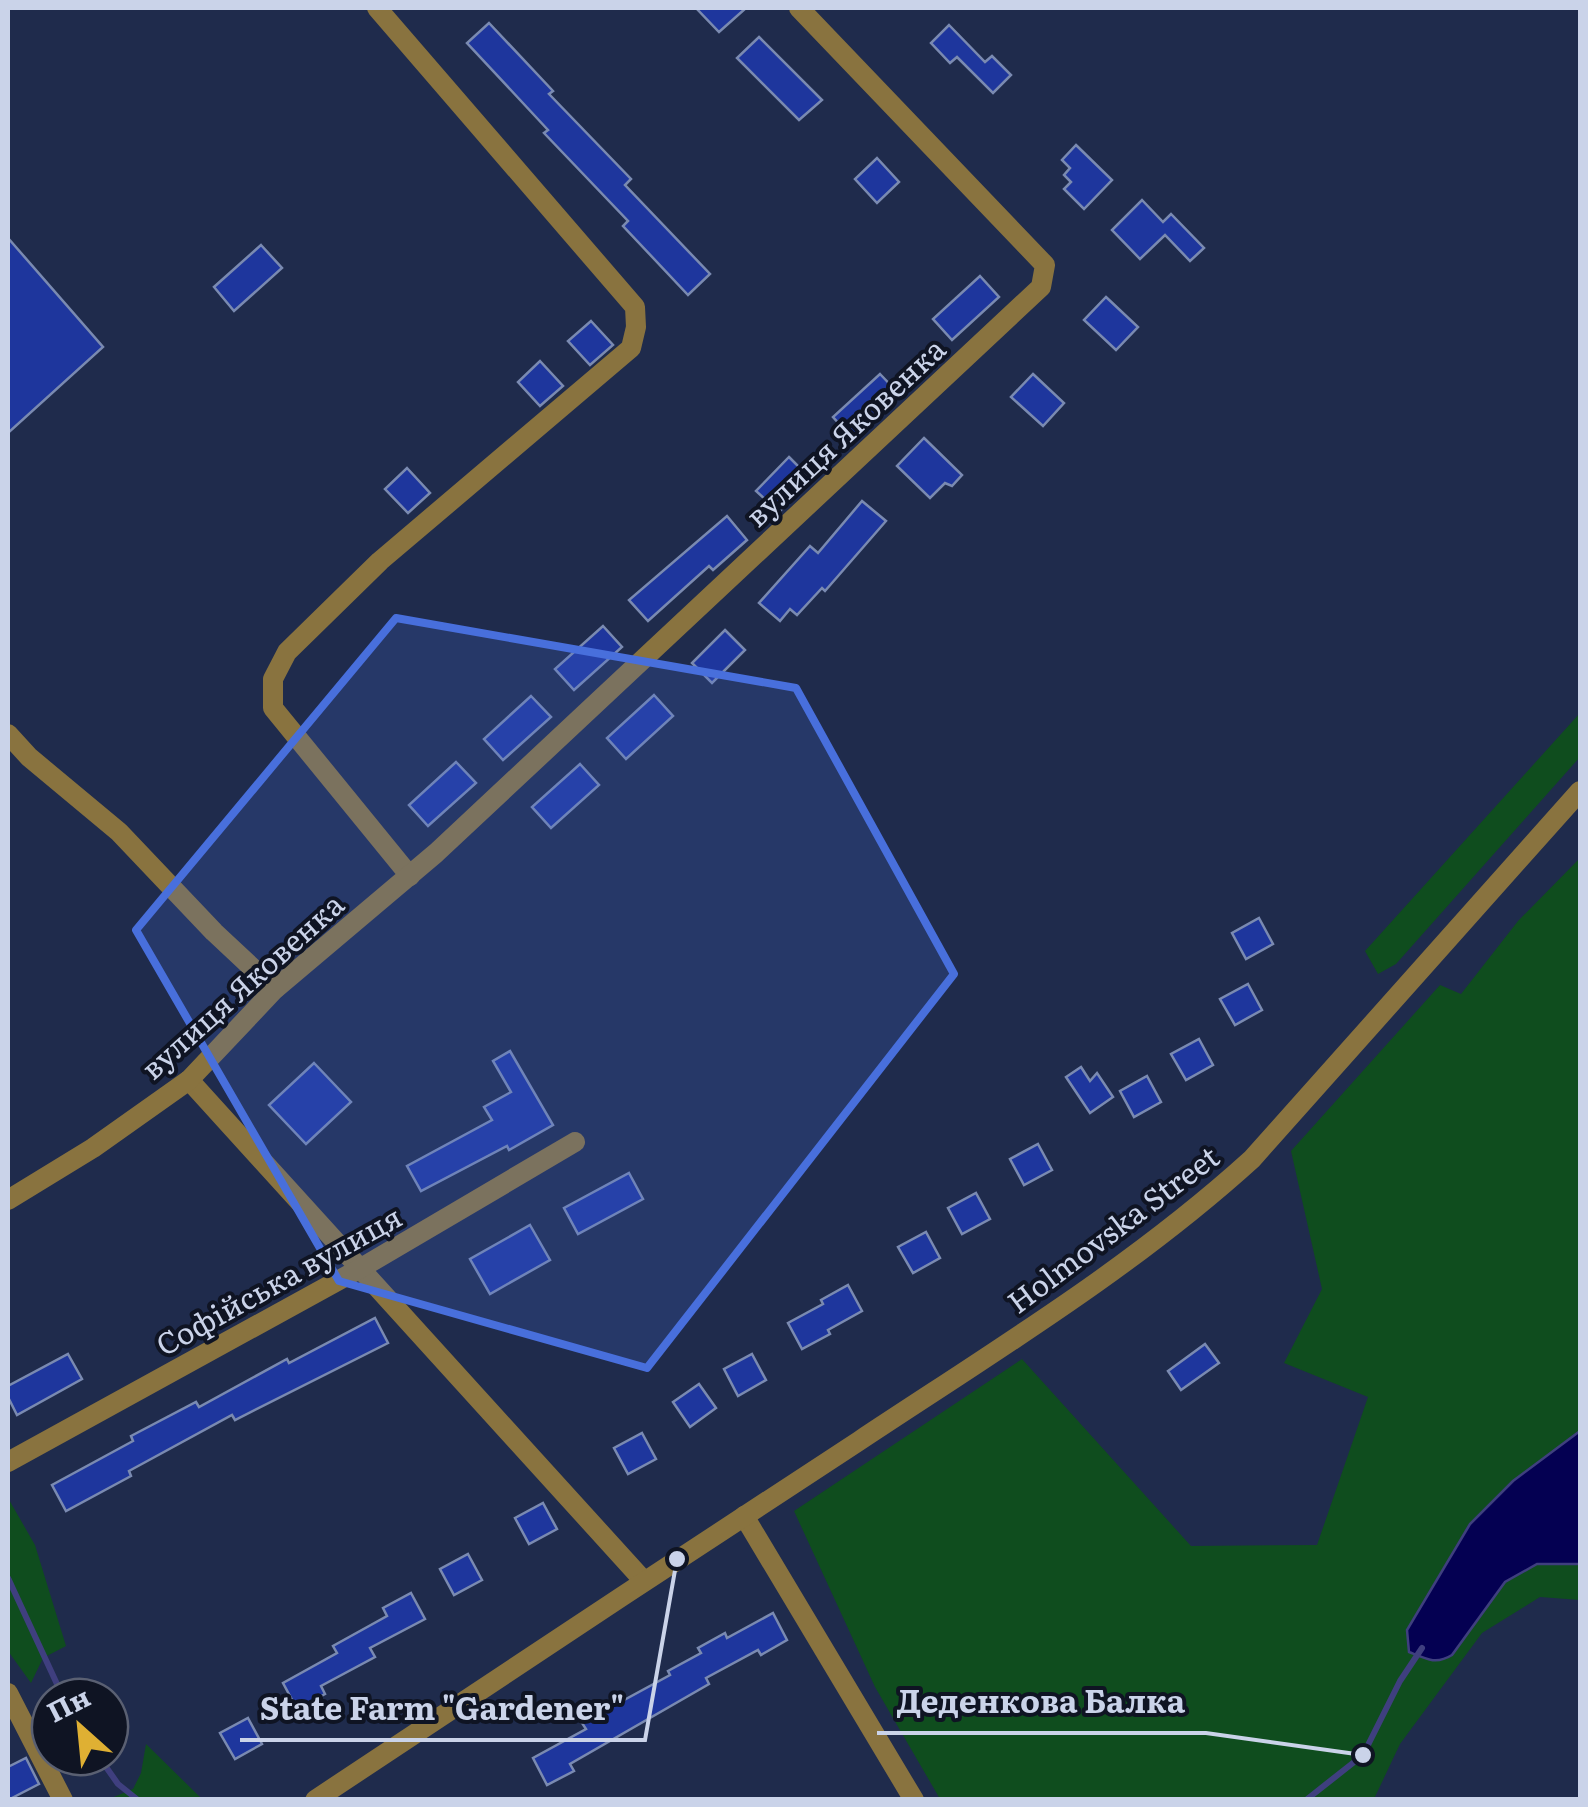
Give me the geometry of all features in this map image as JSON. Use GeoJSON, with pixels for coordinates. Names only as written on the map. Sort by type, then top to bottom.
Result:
{"type":"FeatureCollection","features":[{"type":"Feature","properties":{"kind":"street"},"geometry":{"type":"LineString","coordinates":[[377,8],[635,308],[636,327],[631,348],[380,561],[287,652],[273,680],[272,708],[410,876]]}},
{"type":"Feature","properties":{"kind":"street","name":"вулиця Яковенка"},"geometry":{"type":"LineString","coordinates":[[8,1200],[93,1148],[189,1080],[275,989],[410,876],[1041,287],[1044,265],[799,8]]}},
{"type":"Feature","properties":{"kind":"street"},"geometry":{"type":"LineString","coordinates":[[8,734],[29,757],[120,832],[214,932],[275,989]]}},
{"type":"Feature","properties":{"kind":"street","name":"Holmovska Street"},"geometry":{"type":"LineString","coordinates":[[315,1800],[1083,1293],[1205,1201],[1252,1159],[1580,790]]}},
{"type":"Feature","properties":{"kind":"street"},"geometry":{"type":"LineString","coordinates":[[189,1080],[643,1580]]}},
{"type":"Feature","properties":{"kind":"street","name":"Софійська вулиця"},"geometry":{"type":"LineString","coordinates":[[8,1462],[361,1268],[575,1142]]}},
{"type":"Feature","properties":{"kind":"street"},"geometry":{"type":"LineString","coordinates":[[744,1516],[914,1800]]}},
{"type":"Feature","properties":{"kind":"street"},"geometry":{"type":"LineString","coordinates":[[8,1693],[14,1726],[63,1800]]}},
{"type":"Feature","properties":{"kind":"highlighted area"},"geometry":{"type":"Polygon","coordinates":[[[396,618],[796,688],[954,974],[647,1368],[339,1281],[136,930],[396,618]]]}},
{"type":"Feature","properties":{"kind":"green space"},"geometry":{"type":"Polygon","coordinates":[[[1580,713],[1580,757],[1396,964],[1378,974],[1365,951],[1580,713]]]}},
{"type":"Feature","properties":{"kind":"green space"},"geometry":{"type":"Polygon","coordinates":[[[1580,858],[1580,1600],[1540,1597],[1482,1633],[1400,1744],[1374,1799],[940,1799],[875,1687],[794,1511],[1022,1359],[1191,1546],[1317,1545],[1368,1397],[1284,1363],[1322,1289],[1291,1151],[1440,985],[1461,994],[1518,921],[1580,858]]]}},
{"type":"Feature","properties":{"kind":"green space"},"geometry":{"type":"Polygon","coordinates":[[[8,1498],[35,1545],[66,1646],[43,1658],[30,1682],[8,1651],[8,1498]]]}},
{"type":"Feature","properties":{"kind":"green space"},"geometry":{"type":"Polygon","coordinates":[[[146,1744],[202,1799],[109,1799],[133,1789],[141,1773],[146,1744]]]}},
{"type":"Feature","properties":{"kind":"shaded area"},"geometry":{"type":"Polygon","coordinates":[[[1580,1431],[1580,1564],[1537,1564],[1505,1582],[1452,1655],[1431,1660],[1409,1652],[1407,1630],[1470,1524],[1513,1481],[1580,1431]]]}},
{"type":"Feature","properties":{"kind":"building"},"geometry":{"type":"Polygon","coordinates":[[[696,8],[746,8],[719,32],[696,8]]]}},
{"type":"Feature","properties":{"kind":"building"},"geometry":{"type":"Polygon","coordinates":[[[489,23],[553,91],[549,94],[631,179],[625,185],[710,274],[688,295],[623,226],[628,221],[544,133],[548,130],[467,43],[489,23]]]}},
{"type":"Feature","properties":{"kind":"building"},"geometry":{"type":"Polygon","coordinates":[[[949,25],[985,62],[992,56],[1011,75],[993,93],[957,57],[950,63],[931,43],[949,25]]]}},
{"type":"Feature","properties":{"kind":"building"},"geometry":{"type":"Polygon","coordinates":[[[759,37],[822,100],[799,120],[737,58],[759,37]]]}},
{"type":"Feature","properties":{"kind":"building"},"geometry":{"type":"Polygon","coordinates":[[[1076,145],[1112,180],[1084,209],[1064,189],[1071,182],[1064,175],[1070,168],[1062,160],[1076,145]]]}},
{"type":"Feature","properties":{"kind":"building"},"geometry":{"type":"Polygon","coordinates":[[[877,158],[899,182],[877,203],[855,179],[877,158]]]}},
{"type":"Feature","properties":{"kind":"building"},"geometry":{"type":"Polygon","coordinates":[[[1142,200],[1163,222],[1171,214],[1204,248],[1190,261],[1165,235],[1140,259],[1112,230],[1142,200]]]}},
{"type":"Feature","properties":{"kind":"building"},"geometry":{"type":"Polygon","coordinates":[[[8,238],[103,347],[8,433],[8,238]]]}},
{"type":"Feature","properties":{"kind":"building"},"geometry":{"type":"Polygon","coordinates":[[[261,245],[282,268],[234,311],[214,287],[261,245]]]}},
{"type":"Feature","properties":{"kind":"building"},"geometry":{"type":"Polygon","coordinates":[[[980,276],[999,297],[952,340],[933,319],[980,276]]]}},
{"type":"Feature","properties":{"kind":"building"},"geometry":{"type":"Polygon","coordinates":[[[1106,297],[1138,327],[1116,350],[1084,320],[1106,297]]]}},
{"type":"Feature","properties":{"kind":"building"},"geometry":{"type":"Polygon","coordinates":[[[591,321],[613,345],[590,365],[568,341],[591,321]]]}},
{"type":"Feature","properties":{"kind":"building"},"geometry":{"type":"Polygon","coordinates":[[[540,361],[563,386],[540,406],[518,382],[540,361]]]}},
{"type":"Feature","properties":{"kind":"building"},"geometry":{"type":"Polygon","coordinates":[[[880,374],[900,395],[852,438],[833,417],[880,374]]]}},
{"type":"Feature","properties":{"kind":"building"},"geometry":{"type":"Polygon","coordinates":[[[1033,374],[1064,403],[1043,426],[1011,397],[1033,374]]]}},
{"type":"Feature","properties":{"kind":"building"},"geometry":{"type":"Polygon","coordinates":[[[924,438],[962,475],[952,486],[945,483],[930,498],[897,466],[924,438]]]}},
{"type":"Feature","properties":{"kind":"building"},"geometry":{"type":"Polygon","coordinates":[[[789,457],[811,479],[779,512],[756,491],[789,457]]]}},
{"type":"Feature","properties":{"kind":"building"},"geometry":{"type":"Polygon","coordinates":[[[407,468],[430,493],[408,513],[385,489],[407,468]]]}},
{"type":"Feature","properties":{"kind":"building"},"geometry":{"type":"Polygon","coordinates":[[[862,501],[886,521],[825,591],[822,588],[797,615],[790,609],[780,621],[759,603],[810,546],[818,553],[862,501]]]}},
{"type":"Feature","properties":{"kind":"building"},"geometry":{"type":"Polygon","coordinates":[[[727,516],[747,540],[713,570],[709,566],[648,621],[629,600],[727,516]]]}},
{"type":"Feature","properties":{"kind":"building"},"geometry":{"type":"Polygon","coordinates":[[[603,626],[622,647],[574,690],[555,669],[603,626]]]}},
{"type":"Feature","properties":{"kind":"building"},"geometry":{"type":"Polygon","coordinates":[[[725,630],[745,650],[712,683],[692,663],[725,630]]]}},
{"type":"Feature","properties":{"kind":"building"},"geometry":{"type":"Polygon","coordinates":[[[654,695],[673,716],[626,759],[607,738],[654,695]]]}},
{"type":"Feature","properties":{"kind":"building"},"geometry":{"type":"Polygon","coordinates":[[[531,696],[551,717],[503,760],[484,739],[531,696]]]}},
{"type":"Feature","properties":{"kind":"building"},"geometry":{"type":"Polygon","coordinates":[[[456,762],[476,783],[428,826],[409,805],[456,762]]]}},
{"type":"Feature","properties":{"kind":"building"},"geometry":{"type":"Polygon","coordinates":[[[580,764],[599,785],[551,828],[532,807],[580,764]]]}},
{"type":"Feature","properties":{"kind":"building"},"geometry":{"type":"Polygon","coordinates":[[[1259,918],[1273,944],[1246,959],[1232,933],[1259,918]]]}},
{"type":"Feature","properties":{"kind":"building"},"geometry":{"type":"Polygon","coordinates":[[[1248,984],[1262,1010],[1235,1025],[1220,999],[1248,984]]]}},
{"type":"Feature","properties":{"kind":"building"},"geometry":{"type":"Polygon","coordinates":[[[1199,1039],[1213,1065],[1186,1080],[1171,1054],[1199,1039]]]}},
{"type":"Feature","properties":{"kind":"building"},"geometry":{"type":"Polygon","coordinates":[[[510,1051],[553,1125],[421,1191],[407,1166],[492,1120],[484,1107],[511,1092],[493,1061],[510,1051]]]}},
{"type":"Feature","properties":{"kind":"building"},"geometry":{"type":"Polygon","coordinates":[[[314,1063],[351,1102],[306,1144],[269,1105],[314,1063]]]}},
{"type":"Feature","properties":{"kind":"building"},"geometry":{"type":"Polygon","coordinates":[[[1081,1067],[1090,1081],[1097,1073],[1113,1097],[1090,1113],[1066,1077],[1081,1067]]]}},
{"type":"Feature","properties":{"kind":"building"},"geometry":{"type":"Polygon","coordinates":[[[1147,1076],[1161,1102],[1134,1117],[1120,1091],[1147,1076]]]}},
{"type":"Feature","properties":{"kind":"building"},"geometry":{"type":"Polygon","coordinates":[[[1038,1144],[1052,1170],[1024,1185],[1010,1159],[1038,1144]]]}},
{"type":"Feature","properties":{"kind":"building"},"geometry":{"type":"Polygon","coordinates":[[[629,1173],[643,1199],[578,1234],[564,1208],[629,1173]]]}},
{"type":"Feature","properties":{"kind":"building"},"geometry":{"type":"Polygon","coordinates":[[[976,1193],[990,1219],[962,1234],[948,1208],[976,1193]]]}},
{"type":"Feature","properties":{"kind":"building"},"geometry":{"type":"Polygon","coordinates":[[[530,1225],[550,1260],[490,1294],[470,1259],[530,1225]]]}},
{"type":"Feature","properties":{"kind":"building"},"geometry":{"type":"Polygon","coordinates":[[[926,1232],[940,1258],[913,1273],[898,1247],[926,1232]]]}},
{"type":"Feature","properties":{"kind":"building"},"geometry":{"type":"Polygon","coordinates":[[[848,1285],[862,1311],[802,1349],[788,1323],[848,1285]]]}},
{"type":"Feature","properties":{"kind":"building"},"geometry":{"type":"Polygon","coordinates":[[[375,1318],[388,1343],[235,1420],[232,1415],[129,1471],[131,1476],[66,1511],[52,1485],[133,1441],[131,1436],[196,1402],[199,1407],[287,1359],[289,1363],[375,1318]]]}},
{"type":"Feature","properties":{"kind":"building"},"geometry":{"type":"Polygon","coordinates":[[[1205,1344],[1219,1363],[1181,1390],[1168,1371],[1205,1344]]]}},
{"type":"Feature","properties":{"kind":"building"},"geometry":{"type":"Polygon","coordinates":[[[68,1354],[82,1379],[17,1415],[8,1397],[8,1386],[68,1354]]]}},
{"type":"Feature","properties":{"kind":"building"},"geometry":{"type":"Polygon","coordinates":[[[752,1354],[766,1380],[738,1396],[724,1369],[752,1354]]]}},
{"type":"Feature","properties":{"kind":"building"},"geometry":{"type":"Polygon","coordinates":[[[699,1384],[716,1408],[690,1427],[673,1402],[699,1384]]]}},
{"type":"Feature","properties":{"kind":"building"},"geometry":{"type":"Polygon","coordinates":[[[642,1433],[656,1459],[628,1474],[614,1448],[642,1433]]]}},
{"type":"Feature","properties":{"kind":"building"},"geometry":{"type":"Polygon","coordinates":[[[543,1503],[557,1529],[529,1544],[515,1518],[543,1503]]]}},
{"type":"Feature","properties":{"kind":"building"},"geometry":{"type":"Polygon","coordinates":[[[468,1554],[482,1580],[454,1595],[440,1569],[468,1554]]]}},
{"type":"Feature","properties":{"kind":"building"},"geometry":{"type":"Polygon","coordinates":[[[411,1593],[425,1619],[370,1648],[375,1657],[321,1686],[325,1694],[297,1709],[283,1683],[337,1653],[333,1646],[387,1616],[383,1608],[411,1593]]]}},
{"type":"Feature","properties":{"kind":"building"},"geometry":{"type":"Polygon","coordinates":[[[773,1613],[787,1640],[761,1655],[758,1650],[706,1678],[709,1684],[570,1764],[574,1771],[547,1785],[533,1758],[586,1729],[582,1723],[670,1675],[668,1671],[701,1653],[698,1648],[725,1633],[727,1638],[773,1613]]]}},
{"type":"Feature","properties":{"kind":"building"},"geometry":{"type":"Polygon","coordinates":[[[248,1718],[262,1744],[235,1759],[220,1733],[248,1718]]]}},
{"type":"Feature","properties":{"kind":"building"},"geometry":{"type":"Polygon","coordinates":[[[26,1758],[30,1777],[36,1777],[39,1784],[8,1800],[8,1767],[26,1758]]]}},
{"type":"Feature","properties":{"kind":"waterway"},"geometry":{"type":"LineString","coordinates":[[8,1578],[54,1677]]}},
{"type":"Feature","properties":{"kind":"waterway"},"geometry":{"type":"LineString","coordinates":[[1306,1800],[1363,1755],[1400,1681],[1422,1648]]}},
{"type":"Feature","properties":{"kind":"waterway"},"geometry":{"type":"LineString","coordinates":[[113,1777],[138,1800]]}},
{"type":"Feature","properties":{"kind":"place","name":"State Farm \"Gardener\""},"geometry":{"type":"Point","coordinates":[677,1559]}},
{"type":"Feature","properties":{"kind":"place","name":"Деденкова Балка"},"geometry":{"type":"Point","coordinates":[1363,1755]}}]}
